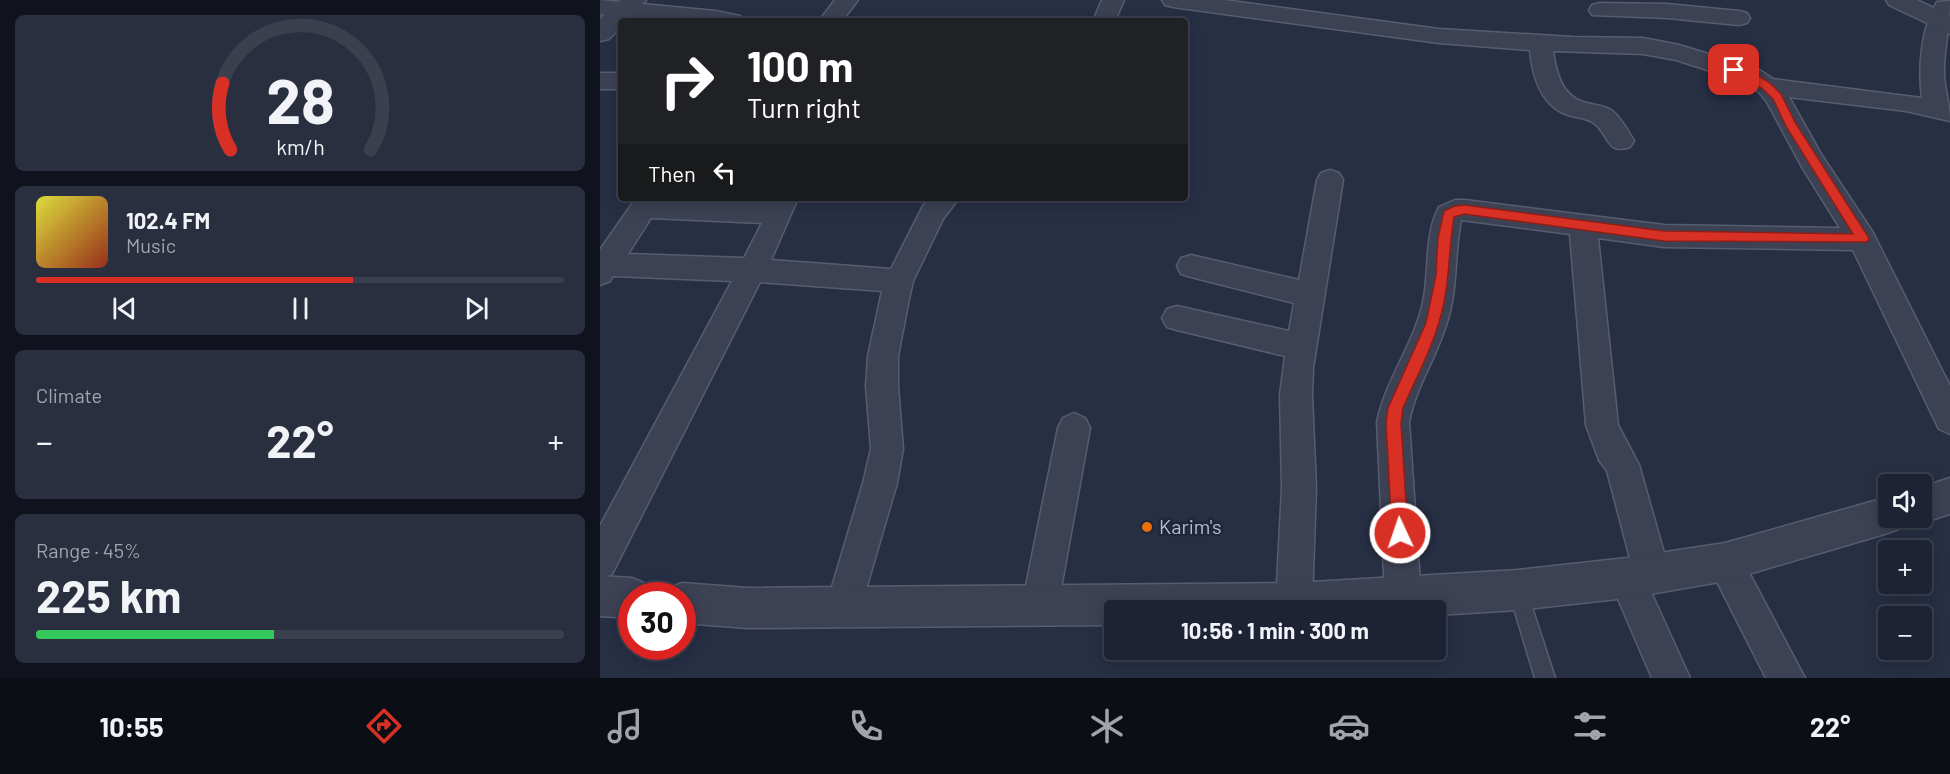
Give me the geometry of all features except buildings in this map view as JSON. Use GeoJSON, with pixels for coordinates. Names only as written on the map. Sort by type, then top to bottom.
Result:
{"type":"FeatureCollection","features":[{"type":"Feature","properties":{"kind":"street"},"geometry":{"type":"LineString","coordinates":[[833,18],[848,0]]}},
{"type":"Feature","properties":{"kind":"street"},"geometry":{"type":"LineString","coordinates":[[1105,18],[1113,0]]}},
{"type":"Feature","properties":{"kind":"street"},"geometry":{"type":"LineString","coordinates":[[1173,0],[1439,36],[1541,43],[1643,46],[1679,53],[1750,75],[1767,86],[1777,97],[1806,151],[1862,239],[1950,419]]}},
{"type":"Feature","properties":{"kind":"street"},"geometry":{"type":"LineString","coordinates":[[1898,0],[1943,13],[1937,33],[1931,87],[1943,110]]}},
{"type":"Feature","properties":{"kind":"street"},"geometry":{"type":"LineString","coordinates":[[1593,5],[1621,45]]}},
{"type":"Feature","properties":{"kind":"street"},"geometry":{"type":"LineString","coordinates":[[1593,5],[1739,18]]}},
{"type":"Feature","properties":{"kind":"street"},"geometry":{"type":"LineString","coordinates":[[600,33],[619,6],[716,18]]}},
{"type":"Feature","properties":{"kind":"street"},"geometry":{"type":"LineString","coordinates":[[1541,43],[1543,73],[1557,95],[1567,105],[1598,114],[1607,120],[1621,141]]}},
{"type":"Feature","properties":{"kind":"street"},"geometry":{"type":"LineString","coordinates":[[600,81],[618,81]]}},
{"type":"Feature","properties":{"kind":"street"},"geometry":{"type":"LineString","coordinates":[[1767,86],[1943,110]]}},
{"type":"Feature","properties":{"kind":"street"},"geometry":{"type":"LineString","coordinates":[[1294,600],[1299,488],[1296,395],[1330,180]]}},
{"type":"Feature","properties":{"kind":"street"},"geometry":{"type":"LineString","coordinates":[[844,607],[880,483],[887,449],[882,386],[883,356],[899,281],[933,213],[943,201]]}},
{"type":"Feature","properties":{"kind":"street"},"geometry":{"type":"LineString","coordinates":[[600,562],[752,270],[782,205],[647,202],[602,267]]}},
{"type":"Feature","properties":{"kind":"street"},"geometry":{"type":"LineString","coordinates":[[1403,597],[1393,423],[1395,408],[1404,384],[1432,323],[1443,275],[1444,238],[1449,214],[1455,210],[1464,210],[1664,236],[1862,239]]}},
{"type":"Feature","properties":{"kind":"street"},"geometry":{"type":"LineString","coordinates":[[1583,225],[1602,425],[1611,449],[1622,465],[1640,576],[1671,678]]}},
{"type":"Feature","properties":{"kind":"street"},"geometry":{"type":"LineString","coordinates":[[1191,266],[1311,295]]}},
{"type":"Feature","properties":{"kind":"street"},"geometry":{"type":"LineString","coordinates":[[602,267],[752,270],[899,281]]}},
{"type":"Feature","properties":{"kind":"street"},"geometry":{"type":"LineString","coordinates":[[1177,318],[1302,347]]}},
{"type":"Feature","properties":{"kind":"street"},"geometry":{"type":"LineString","coordinates":[[1040,605],[1074,428]]}},
{"type":"Feature","properties":{"kind":"street"},"geometry":{"type":"LineString","coordinates":[[1932,502],[1950,496]]}},
{"type":"Feature","properties":{"kind":"street"},"geometry":{"type":"LineString","coordinates":[[1348,600],[1518,590],[1640,576],[1725,562],[1878,517]]}},
{"type":"Feature","properties":{"kind":"street"},"geometry":{"type":"LineString","coordinates":[[1725,562],[1786,678]]}},
{"type":"Feature","properties":{"kind":"street"},"geometry":{"type":"LineString","coordinates":[[600,596],[618,597]]}},
{"type":"Feature","properties":{"kind":"street"},"geometry":{"type":"LineString","coordinates":[[696,604],[748,608],[1104,604]]}},
{"type":"Feature","properties":{"kind":"lane"},"geometry":{"type":"LineString","coordinates":[[1518,590],[1545,678]]}},
{"type":"Feature","properties":{"kind":"place","name":"Karim's"},"geometry":{"type":"Point","coordinates":[1147,527]}},
{"type":"Feature","properties":{"kind":"route"},"geometry":{"type":"LineString","coordinates":[[1400,533],[1393,423],[1395,408],[1432,323],[1443,275],[1447,221],[1449,214],[1455,210],[1664,236],[1862,239],[1811,160],[1777,97],[1767,86],[1750,75],[1734,70]]}}]}
